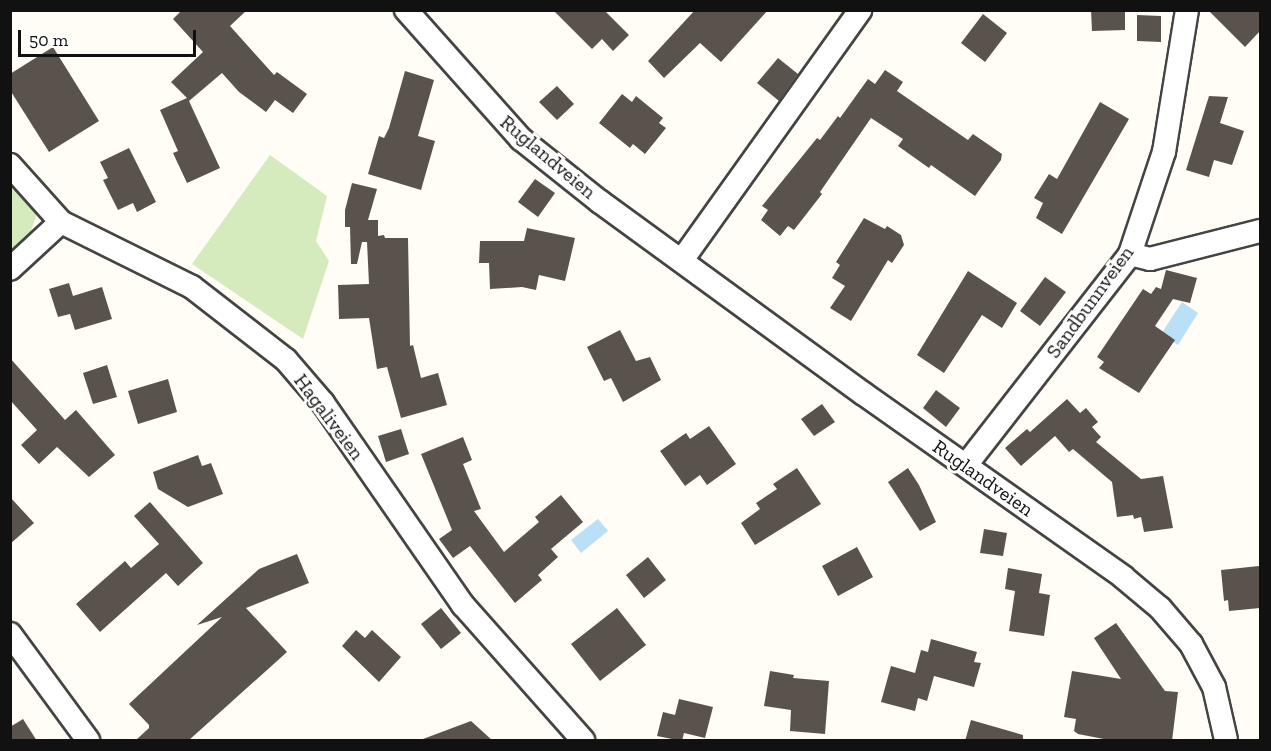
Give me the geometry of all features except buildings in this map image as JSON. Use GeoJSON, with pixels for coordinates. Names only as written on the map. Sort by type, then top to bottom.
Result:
{"type":"FeatureCollection","features":[{"type":"Feature","properties":{"kind":"street","name":"Ruglandveien"},"geometry":{"type":"LineString","coordinates":[[406,10],[521,139],[599,201],[1123,577],[1160,608],[1191,644],[1214,687],[1226,741]]}},
{"type":"Feature","properties":{"kind":"street"},"geometry":{"type":"LineString","coordinates":[[682,260],[860,10]]}},
{"type":"Feature","properties":{"kind":"street","name":"Sandbunnveien"},"geometry":{"type":"LineString","coordinates":[[966,465],[1130,254],[1164,152],[1187,10]]}},
{"type":"Feature","properties":{"kind":"street","name":"Hagaliveien"},"geometry":{"type":"LineString","coordinates":[[10,165],[61,222],[192,287],[286,360],[323,403],[463,605],[583,741]]}},
{"type":"Feature","properties":{"kind":"street"},"geometry":{"type":"LineString","coordinates":[[10,269],[61,222]]}},
{"type":"Feature","properties":{"kind":"street"},"geometry":{"type":"LineString","coordinates":[[1130,254],[1150,259],[1260,231]]}},
{"type":"Feature","properties":{"kind":"street"},"geometry":{"type":"LineString","coordinates":[[10,634],[88,741]]}},
{"type":"Feature","properties":{"kind":"green space"},"geometry":{"type":"Polygon","coordinates":[[[270,155],[327,196],[316,241],[329,261],[303,339],[192,264],[270,155]]]}},
{"type":"Feature","properties":{"kind":"green space"},"geometry":{"type":"Polygon","coordinates":[[[10,170],[40,204],[26,246],[10,256],[10,170]]]}},
{"type":"Feature","properties":{"kind":"water"},"geometry":{"type":"Polygon","coordinates":[[[1182,302],[1198,313],[1178,345],[1161,334],[1182,302]]]}},
{"type":"Feature","properties":{"kind":"water"},"geometry":{"type":"Polygon","coordinates":[[[598,519],[608,531],[581,553],[571,540],[598,519]]]}}]}
